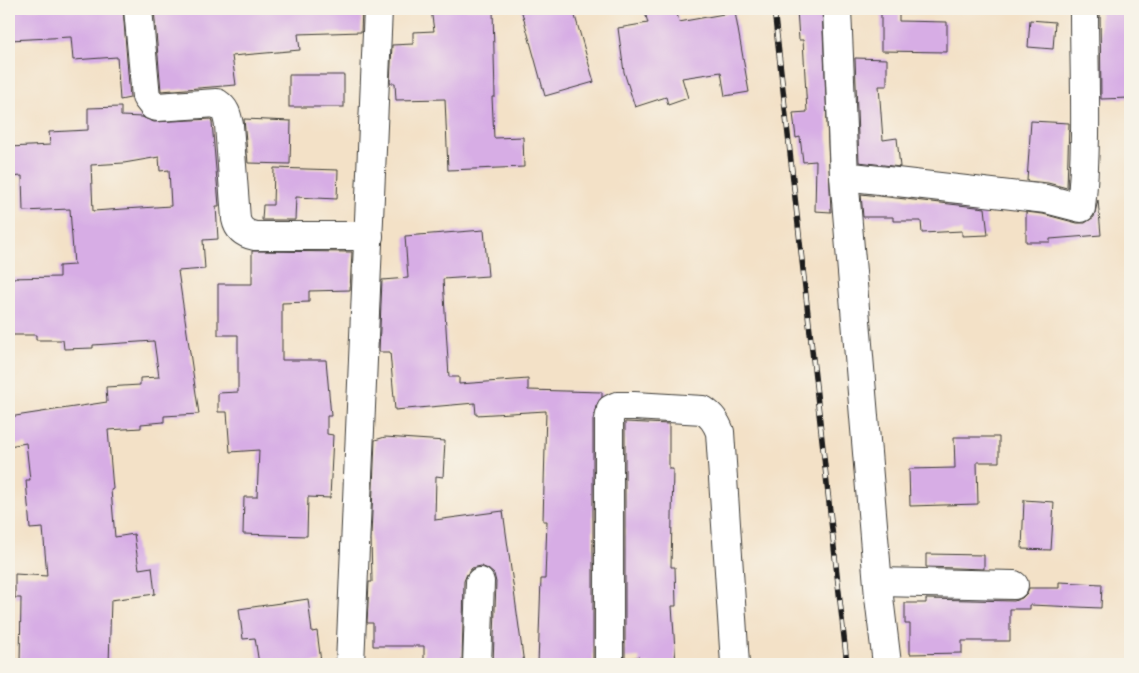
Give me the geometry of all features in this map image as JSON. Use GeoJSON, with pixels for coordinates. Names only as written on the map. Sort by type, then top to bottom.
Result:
{"type":"FeatureCollection","features":[{"type":"Feature","properties":{"kind":"street"},"geometry":{"type":"LineString","coordinates":[[138,9],[146,96],[149,102],[157,108],[217,103],[227,113],[236,219],[243,232],[255,236],[369,236]]}},
{"type":"Feature","properties":{"kind":"street"},"geometry":{"type":"LineString","coordinates":[[350,664],[378,9]]}},
{"type":"Feature","properties":{"kind":"street"},"geometry":{"type":"LineString","coordinates":[[837,9],[844,176],[878,582],[887,664]]}},
{"type":"Feature","properties":{"kind":"street"},"geometry":{"type":"LineString","coordinates":[[844,176],[1046,199],[1081,208],[1084,123],[1084,9]]}},
{"type":"Feature","properties":{"kind":"street"},"geometry":{"type":"LineString","coordinates":[[609,664],[609,420],[611,410],[617,406],[634,406],[704,410],[711,415],[720,432],[735,664]]}},
{"type":"Feature","properties":{"kind":"street"},"geometry":{"type":"LineString","coordinates":[[476,664],[480,582]]}},
{"type":"Feature","properties":{"kind":"street"},"geometry":{"type":"LineString","coordinates":[[878,582],[1014,585]]}},
{"type":"Feature","properties":{"kind":"building"},"geometry":{"type":"Polygon","coordinates":[[[9,9],[123,9],[130,98],[120,100],[117,57],[73,60],[71,37],[9,40],[9,9]]]}},
{"type":"Feature","properties":{"kind":"building"},"geometry":{"type":"Polygon","coordinates":[[[154,9],[185,9],[186,12],[213,9],[362,9],[361,32],[298,34],[300,50],[232,56],[236,85],[161,91],[154,9]]]}},
{"type":"Feature","properties":{"kind":"building"},"geometry":{"type":"Polygon","coordinates":[[[431,9],[493,9],[495,97],[492,97],[494,138],[523,137],[524,167],[448,170],[445,99],[396,100],[395,83],[390,83],[392,45],[413,44],[413,32],[434,31],[431,9]]]}},
{"type":"Feature","properties":{"kind":"building"},"geometry":{"type":"Polygon","coordinates":[[[521,9],[573,9],[594,82],[545,96],[521,9]]]}},
{"type":"Feature","properties":{"kind":"building"},"geometry":{"type":"Polygon","coordinates":[[[644,9],[676,9],[679,22],[735,12],[749,92],[725,96],[721,72],[682,78],[688,98],[668,105],[666,97],[635,107],[624,72],[618,28],[648,23],[644,9]]]}},
{"type":"Feature","properties":{"kind":"building"},"geometry":{"type":"Polygon","coordinates":[[[797,9],[822,9],[831,212],[815,211],[816,161],[803,162],[800,137],[796,138],[793,113],[807,112],[803,40],[799,40],[797,9]]]}},
{"type":"Feature","properties":{"kind":"building"},"geometry":{"type":"Polygon","coordinates":[[[881,9],[899,9],[899,21],[947,22],[947,52],[881,51],[881,9]]]}},
{"type":"Feature","properties":{"kind":"building"},"geometry":{"type":"Polygon","coordinates":[[[1100,9],[1130,10],[1130,98],[1101,99],[1100,9]]]}},
{"type":"Feature","properties":{"kind":"building"},"geometry":{"type":"Polygon","coordinates":[[[1030,20],[1055,22],[1053,49],[1028,47],[1030,20]]]}},
{"type":"Feature","properties":{"kind":"building"},"geometry":{"type":"Polygon","coordinates":[[[855,58],[887,59],[887,86],[879,86],[883,140],[897,138],[900,167],[859,162],[855,58]]]}},
{"type":"Feature","properties":{"kind":"building"},"geometry":{"type":"Polygon","coordinates":[[[289,75],[344,75],[344,107],[289,107],[289,75]]]}},
{"type":"Feature","properties":{"kind":"building"},"geometry":{"type":"Polygon","coordinates":[[[121,107],[121,116],[142,117],[154,122],[211,119],[219,206],[216,206],[218,239],[203,240],[205,269],[178,271],[199,414],[164,416],[164,422],[141,424],[141,428],[108,430],[115,537],[134,534],[139,569],[152,567],[155,594],[111,600],[109,664],[20,664],[21,598],[15,598],[15,574],[47,576],[43,528],[30,529],[26,480],[30,480],[26,443],[9,446],[9,417],[107,402],[106,387],[140,385],[140,378],[159,377],[154,341],[93,345],[93,348],[64,349],[63,340],[36,340],[36,335],[10,335],[9,278],[59,277],[59,266],[74,265],[70,209],[23,211],[22,176],[9,177],[9,147],[50,145],[49,132],[88,130],[88,108],[121,107]],[[159,157],[124,163],[91,165],[93,211],[171,206],[169,170],[160,171],[159,157]]]}},
{"type":"Feature","properties":{"kind":"building"},"geometry":{"type":"Polygon","coordinates":[[[244,119],[291,121],[290,164],[248,163],[244,119]]]}},
{"type":"Feature","properties":{"kind":"building"},"geometry":{"type":"Polygon","coordinates":[[[1031,121],[1069,123],[1067,188],[1048,183],[1027,181],[1031,121]]]}},
{"type":"Feature","properties":{"kind":"building"},"geometry":{"type":"Polygon","coordinates":[[[274,168],[338,170],[337,199],[296,197],[295,220],[262,220],[263,205],[273,205],[274,168]]]}},
{"type":"Feature","properties":{"kind":"building"},"geometry":{"type":"Polygon","coordinates":[[[861,194],[985,208],[988,235],[962,236],[962,231],[922,233],[921,221],[893,221],[893,217],[863,217],[861,194]]]}},
{"type":"Feature","properties":{"kind":"building"},"geometry":{"type":"Polygon","coordinates":[[[1098,200],[1101,235],[1050,239],[1050,242],[1026,242],[1026,212],[1085,223],[1094,217],[1098,200]]]}},
{"type":"Feature","properties":{"kind":"building"},"geometry":{"type":"Polygon","coordinates":[[[484,230],[488,276],[443,279],[449,377],[459,377],[459,384],[528,379],[528,390],[602,392],[602,397],[596,406],[593,420],[593,664],[538,664],[541,579],[545,579],[547,521],[543,521],[546,411],[476,415],[475,403],[395,410],[390,352],[379,352],[382,280],[408,278],[405,236],[484,230]]]}},
{"type":"Feature","properties":{"kind":"building"},"geometry":{"type":"Polygon","coordinates":[[[252,251],[352,252],[350,290],[309,291],[309,302],[282,303],[282,360],[326,360],[331,416],[327,416],[327,434],[333,435],[330,498],[308,497],[307,536],[243,534],[244,497],[257,497],[259,450],[230,452],[227,412],[218,412],[218,393],[238,392],[238,335],[218,335],[218,284],[252,284],[252,251]]]}},
{"type":"Feature","properties":{"kind":"building"},"geometry":{"type":"Polygon","coordinates":[[[625,422],[669,424],[669,469],[673,469],[671,567],[675,567],[676,606],[672,606],[676,664],[640,664],[639,657],[625,658],[625,422]]]}},
{"type":"Feature","properties":{"kind":"building"},"geometry":{"type":"Polygon","coordinates":[[[385,437],[445,441],[443,477],[436,476],[435,520],[503,511],[524,664],[493,664],[496,582],[494,574],[481,566],[472,568],[464,581],[462,664],[424,664],[424,646],[373,646],[373,623],[367,623],[369,582],[372,582],[371,536],[375,440],[385,437]]]}},
{"type":"Feature","properties":{"kind":"building"},"geometry":{"type":"Polygon","coordinates":[[[954,437],[999,437],[999,462],[977,462],[978,504],[910,506],[909,469],[955,468],[954,437]]]}},
{"type":"Feature","properties":{"kind":"building"},"geometry":{"type":"Polygon","coordinates":[[[1024,500],[1054,502],[1051,550],[1022,549],[1024,500]]]}},
{"type":"Feature","properties":{"kind":"building"},"geometry":{"type":"Polygon","coordinates":[[[926,554],[984,555],[984,569],[926,567],[926,554]]]}},
{"type":"Feature","properties":{"kind":"building"},"geometry":{"type":"Polygon","coordinates":[[[1059,582],[1102,584],[1101,608],[1030,605],[1030,609],[1010,609],[1010,641],[962,641],[962,653],[910,654],[910,624],[905,624],[905,603],[926,603],[926,599],[1014,601],[1022,598],[1029,588],[1059,588],[1059,582]]]}},
{"type":"Feature","properties":{"kind":"building"},"geometry":{"type":"Polygon","coordinates":[[[308,599],[312,632],[317,631],[321,662],[306,664],[259,664],[255,638],[243,639],[239,609],[308,599]]]}},
{"type":"Feature","properties":{"kind":"railway"},"geometry":{"type":"LineString","coordinates":[[774,9],[847,664]]}}]}
